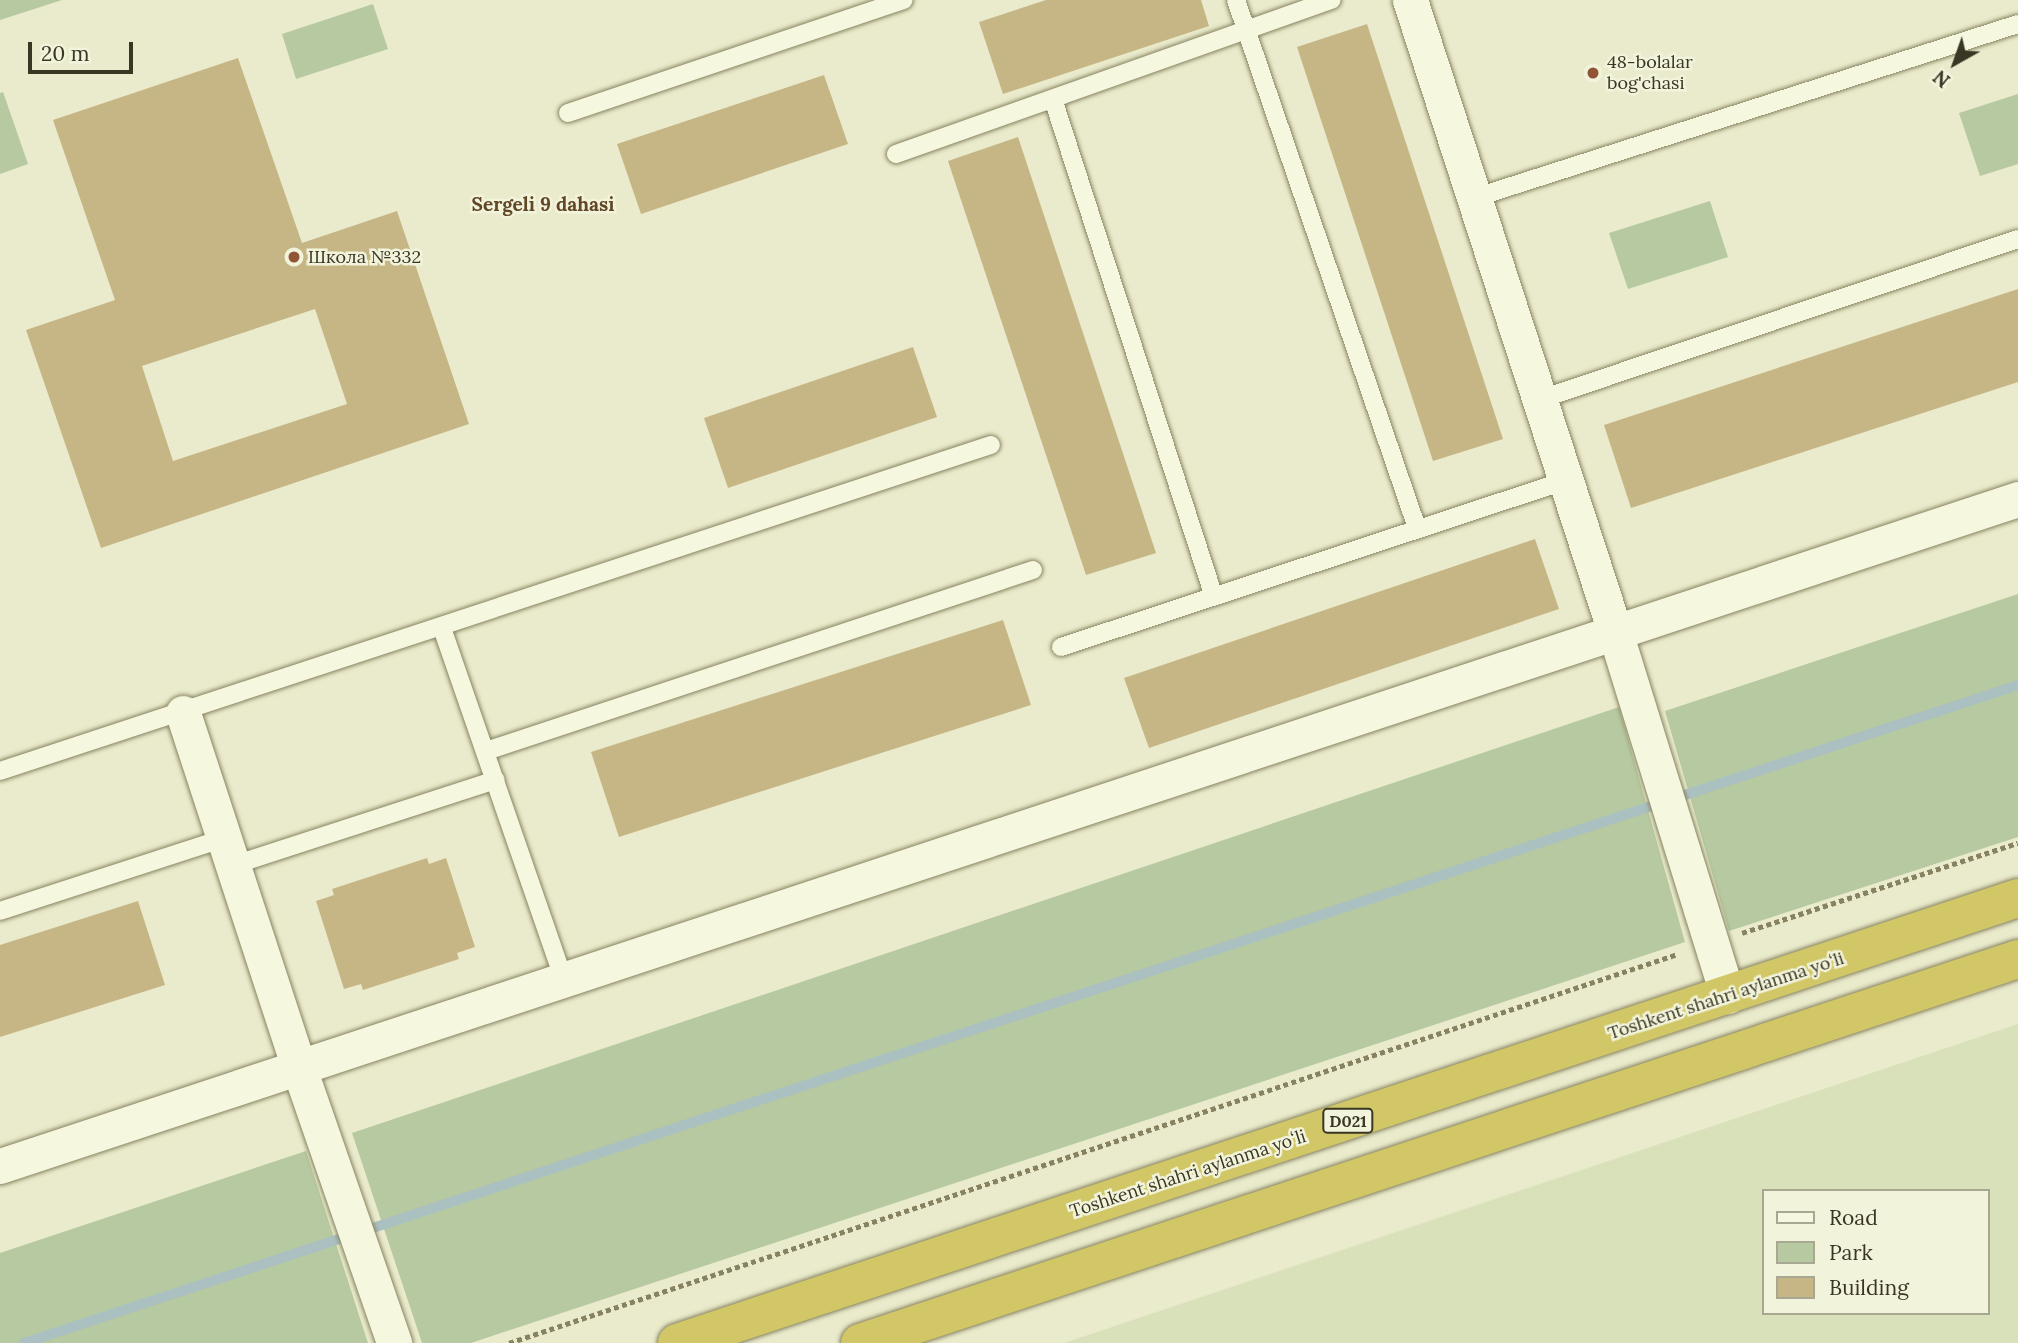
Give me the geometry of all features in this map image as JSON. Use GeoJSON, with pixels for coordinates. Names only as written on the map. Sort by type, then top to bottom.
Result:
{"type":"FeatureCollection","features":[{"type":"Feature","properties":{"kind":"highway","name":"Toshkent shahri aylanma yoʻli"},"geometry":{"type":"LineString","coordinates":[[677,1343],[2018,898]]}},
{"type":"Feature","properties":{"kind":"highway"},"geometry":{"type":"LineString","coordinates":[[860,1343],[2018,959]]}},
{"type":"Feature","properties":{"kind":"street"},"geometry":{"type":"LineString","coordinates":[[1410,0],[1615,632],[1728,996]]}},
{"type":"Feature","properties":{"kind":"street"},"geometry":{"type":"LineString","coordinates":[[0,1166],[2018,499]]}},
{"type":"Feature","properties":{"kind":"street"},"geometry":{"type":"LineString","coordinates":[[183,713],[299,1068],[394,1343]]}},
{"type":"Feature","properties":{"kind":"lane"},"geometry":{"type":"LineString","coordinates":[[568,113],[903,0]]}},
{"type":"Feature","properties":{"kind":"lane"},"geometry":{"type":"LineString","coordinates":[[1236,0],[1418,528]]}},
{"type":"Feature","properties":{"kind":"lane"},"geometry":{"type":"LineString","coordinates":[[896,154],[1332,0]]}},
{"type":"Feature","properties":{"kind":"lane"},"geometry":{"type":"LineString","coordinates":[[1474,198],[2018,24]]}},
{"type":"Feature","properties":{"kind":"lane"},"geometry":{"type":"LineString","coordinates":[[1053,99],[1214,597]]}},
{"type":"Feature","properties":{"kind":"lane"},"geometry":{"type":"LineString","coordinates":[[1538,400],[2018,239]]}},
{"type":"Feature","properties":{"kind":"lane"},"geometry":{"type":"LineString","coordinates":[[0,771],[442,628],[990,445]]}},
{"type":"Feature","properties":{"kind":"lane"},"geometry":{"type":"LineString","coordinates":[[1061,647],[1564,481]]}},
{"type":"Feature","properties":{"kind":"lane"},"geometry":{"type":"LineString","coordinates":[[486,751],[1033,570]]}},
{"type":"Feature","properties":{"kind":"lane"},"geometry":{"type":"LineString","coordinates":[[442,628],[564,980]]}},
{"type":"Feature","properties":{"kind":"lane"},"geometry":{"type":"LineString","coordinates":[[0,911],[496,779]]}},
{"type":"Feature","properties":{"kind":"path"},"geometry":{"type":"LineString","coordinates":[[509,1343],[2018,843]]}},
{"type":"Feature","properties":{"kind":"green space"},"geometry":{"type":"Polygon","coordinates":[[[0,0],[62,0],[0,20],[0,0]]]}},
{"type":"Feature","properties":{"kind":"green space"},"geometry":{"type":"Polygon","coordinates":[[[373,4],[388,49],[296,79],[282,34],[373,4]]]}},
{"type":"Feature","properties":{"kind":"green space"},"geometry":{"type":"Polygon","coordinates":[[[3,92],[28,164],[0,174],[0,93],[3,92]]]}},
{"type":"Feature","properties":{"kind":"green space"},"geometry":{"type":"Polygon","coordinates":[[[2018,94],[2018,164],[1980,176],[1959,113],[2018,94]]]}},
{"type":"Feature","properties":{"kind":"green space"},"geometry":{"type":"Polygon","coordinates":[[[1710,201],[1728,257],[1628,289],[1609,233],[1710,201]]]}},
{"type":"Feature","properties":{"kind":"green space"},"geometry":{"type":"Polygon","coordinates":[[[2018,594],[2018,837],[1729,931],[1665,711],[2018,594]]]}},
{"type":"Feature","properties":{"kind":"green space"},"geometry":{"type":"Polygon","coordinates":[[[1619,707],[1685,942],[471,1343],[422,1343],[352,1133],[1619,707]]]}},
{"type":"Feature","properties":{"kind":"green space"},"geometry":{"type":"Polygon","coordinates":[[[2018,1024],[2018,1343],[1064,1343],[2018,1024]]]}},
{"type":"Feature","properties":{"kind":"green space"},"geometry":{"type":"Polygon","coordinates":[[[306,1151],[368,1343],[0,1343],[0,1253],[306,1151]]]}},
{"type":"Feature","properties":{"kind":"building"},"geometry":{"type":"Polygon","coordinates":[[[1046,0],[1201,0],[1209,26],[1003,94],[979,22],[1046,0]]]}},
{"type":"Feature","properties":{"kind":"building"},"geometry":{"type":"Polygon","coordinates":[[[1367,24],[1503,439],[1433,461],[1297,47],[1367,24]]]}},
{"type":"Feature","properties":{"kind":"building"},"geometry":{"type":"Polygon","coordinates":[[[238,58],[302,243],[397,211],[469,424],[101,548],[26,330],[115,300],[53,120],[238,58]],[[315,309],[142,366],[173,461],[347,404],[315,309]]]}},
{"type":"Feature","properties":{"kind":"building"},"geometry":{"type":"Polygon","coordinates":[[[824,75],[848,144],[641,214],[617,144],[824,75]]]}},
{"type":"Feature","properties":{"kind":"building"},"geometry":{"type":"Polygon","coordinates":[[[1018,137],[1156,553],[1086,575],[948,161],[1018,137]]]}},
{"type":"Feature","properties":{"kind":"building"},"geometry":{"type":"Polygon","coordinates":[[[2018,289],[2018,382],[1631,508],[1604,425],[2018,289]]]}},
{"type":"Feature","properties":{"kind":"building"},"geometry":{"type":"Polygon","coordinates":[[[913,347],[937,417],[728,488],[704,418],[913,347]]]}},
{"type":"Feature","properties":{"kind":"building"},"geometry":{"type":"Polygon","coordinates":[[[1535,539],[1559,609],[1149,748],[1124,678],[1535,539]]]}},
{"type":"Feature","properties":{"kind":"building"},"geometry":{"type":"Polygon","coordinates":[[[1003,620],[1031,705],[619,837],[591,752],[1003,620]]]}},
{"type":"Feature","properties":{"kind":"building"},"geometry":{"type":"Polygon","coordinates":[[[427,858],[429,864],[446,858],[475,947],[457,953],[459,959],[363,990],[361,984],[344,989],[316,901],[334,895],[332,889],[427,858]]]}},
{"type":"Feature","properties":{"kind":"building"},"geometry":{"type":"Polygon","coordinates":[[[138,901],[165,985],[0,1037],[0,945],[138,901]]]}},
{"type":"Feature","properties":{"kind":"waterway"},"geometry":{"type":"LineString","coordinates":[[24,1343],[2018,685]]}},
{"type":"Feature","properties":{"kind":"place","name":"48-bolalar bog'chasi"},"geometry":{"type":"Point","coordinates":[1593,73]}},
{"type":"Feature","properties":{"kind":"place","name":"Школа №332"},"geometry":{"type":"Point","coordinates":[294,257]}},
{"type":"Feature","properties":{"kind":"district","name":"Sergeli 9 dahasi"},"geometry":{"type":"Point","coordinates":[543,205]}}]}
